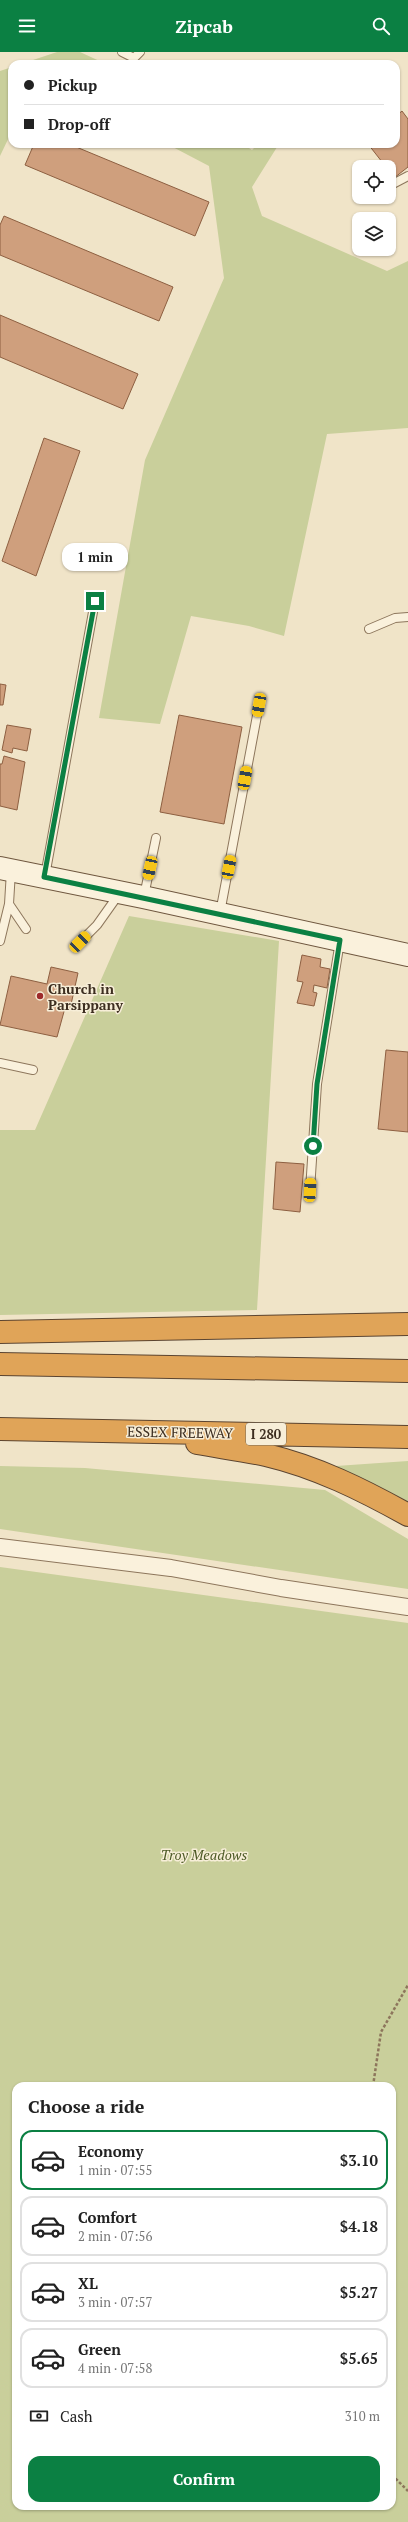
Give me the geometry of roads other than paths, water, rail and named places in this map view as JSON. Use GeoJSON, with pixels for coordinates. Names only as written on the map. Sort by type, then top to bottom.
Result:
{"type":"FeatureCollection","features":[{"type":"Feature","properties":{"kind":"highway"},"geometry":{"type":"LineString","coordinates":[[0,1332],[408,1324]]}},
{"type":"Feature","properties":{"kind":"highway"},"geometry":{"type":"LineString","coordinates":[[0,1364],[408,1371]]}},
{"type":"Feature","properties":{"kind":"highway","name":"ESSEX FREEWAY"},"geometry":{"type":"LineString","coordinates":[[0,1428],[408,1437]]}},
{"type":"Feature","properties":{"kind":"highway"},"geometry":{"type":"LineString","coordinates":[[124,1431],[265,1455],[303,1466],[340,1480],[408,1515]]}},
{"type":"Feature","properties":{"kind":"street"},"geometry":{"type":"LineString","coordinates":[[5,869],[120,892],[408,955]]}},
{"type":"Feature","properties":{"kind":"street"},"geometry":{"type":"LineString","coordinates":[[0,1547],[171,1568],[281,1588],[408,1607]]}},
{"type":"Feature","properties":{"kind":"lane"},"geometry":{"type":"LineString","coordinates":[[122,52],[134,58],[140,52]]}},
{"type":"Feature","properties":{"kind":"lane"},"geometry":{"type":"LineString","coordinates":[[396,182],[408,176]]}},
{"type":"Feature","properties":{"kind":"lane"},"geometry":{"type":"LineString","coordinates":[[44,877],[95,601]]}},
{"type":"Feature","properties":{"kind":"lane"},"geometry":{"type":"LineString","coordinates":[[369,629],[395,618],[408,617]]}},
{"type":"Feature","properties":{"kind":"lane"},"geometry":{"type":"LineString","coordinates":[[220,914],[259,705]]}},
{"type":"Feature","properties":{"kind":"lane"},"geometry":{"type":"LineString","coordinates":[[143,897],[156,838]]}},
{"type":"Feature","properties":{"kind":"lane"},"geometry":{"type":"LineString","coordinates":[[0,941],[9,904],[5,869]]}},
{"type":"Feature","properties":{"kind":"lane"},"geometry":{"type":"LineString","coordinates":[[80,942],[97,925],[120,892]]}},
{"type":"Feature","properties":{"kind":"lane"},"geometry":{"type":"LineString","coordinates":[[9,904],[26,929]]}},
{"type":"Feature","properties":{"kind":"lane"},"geometry":{"type":"LineString","coordinates":[[310,1190],[317,1084],[340,940]]}},
{"type":"Feature","properties":{"kind":"lane"},"geometry":{"type":"LineString","coordinates":[[0,1063],[33,1070]]}},
{"type":"Feature","properties":{"kind":"place","name":"Church in Parsippany"},"geometry":{"type":"Point","coordinates":[40,996]}},
{"type":"Feature","properties":{"kind":"park label","name":"Troy Meadows"},"geometry":{"type":"Point","coordinates":[204,1854]}}]}
